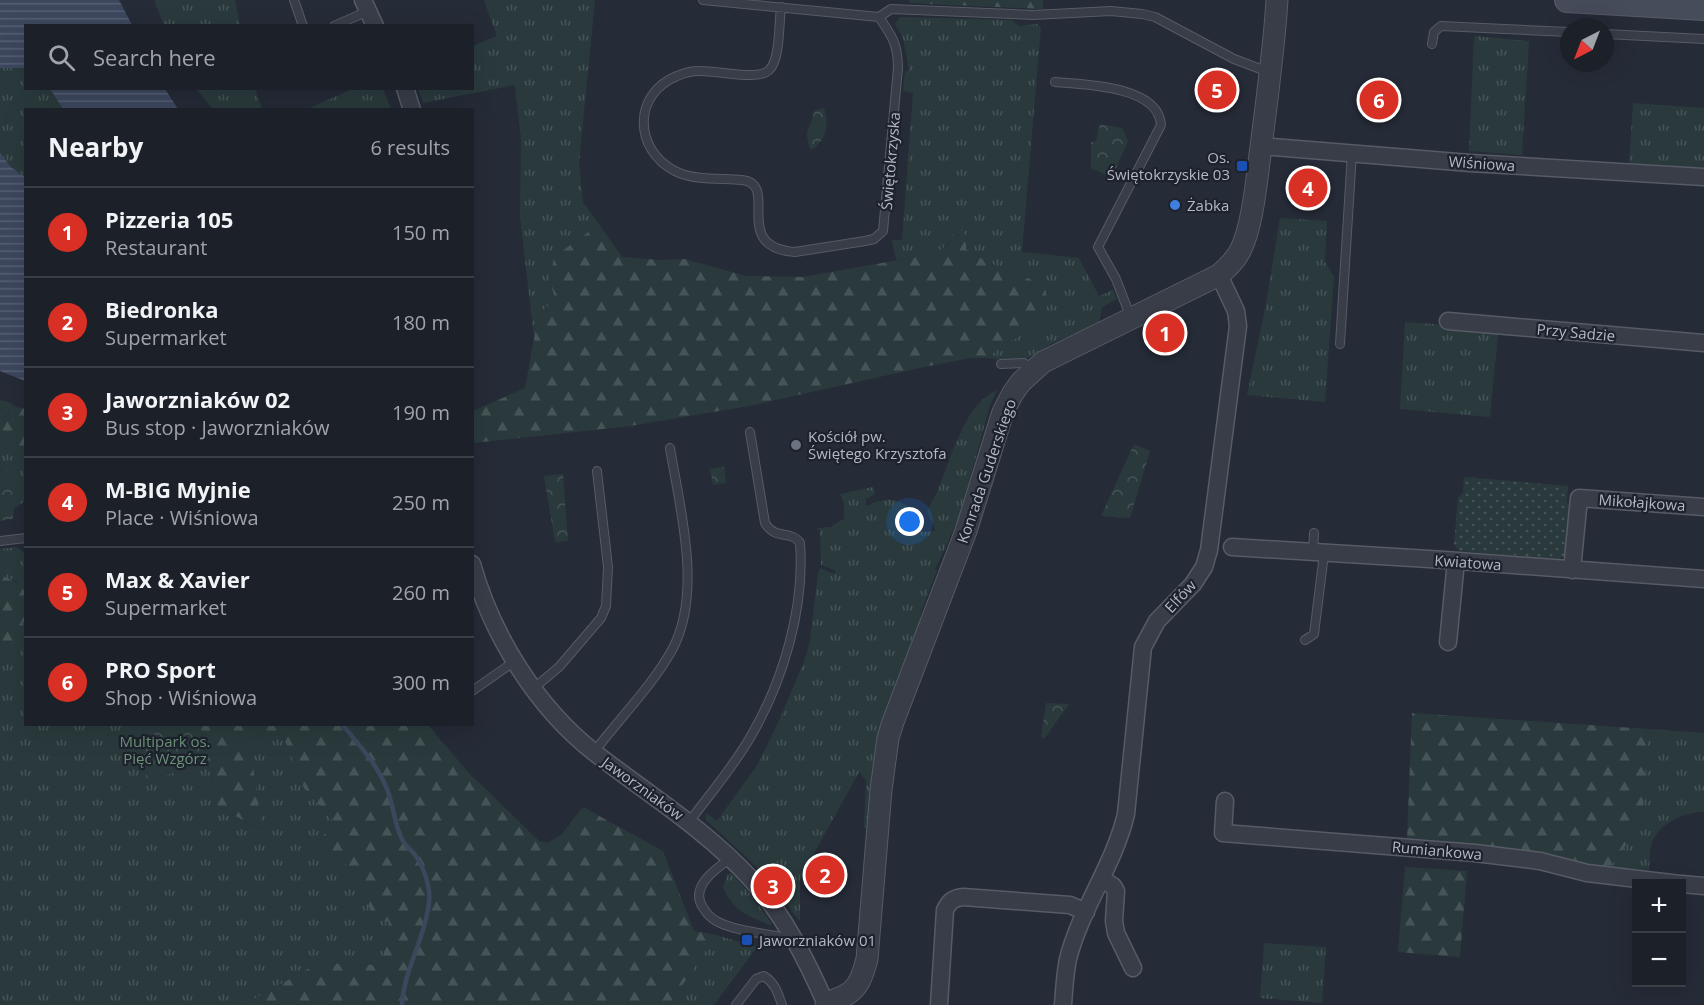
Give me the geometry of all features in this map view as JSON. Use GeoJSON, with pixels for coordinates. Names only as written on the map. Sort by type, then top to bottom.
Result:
{"type":"FeatureCollection","features":[{"type":"Feature","properties":{"kind":"main road"},"geometry":{"type":"LineString","coordinates":[[1567,0],[1704,8]]}},
{"type":"Feature","properties":{"kind":"street","name":"Konrada Guderskiego"},"geometry":{"type":"LineString","coordinates":[[826,1004],[847,995],[864,971],[888,738],[973,513],[1003,412],[1013,393],[1032,370],[1043,362],[1219,275],[1235,258],[1246,236],[1261,146],[1271,73],[1277,0]]}},
{"type":"Feature","properties":{"kind":"street"},"geometry":{"type":"LineString","coordinates":[[406,90],[411,108]]}},
{"type":"Feature","properties":{"kind":"street","name":"Wiśniowa"},"geometry":{"type":"LineString","coordinates":[[1261,146],[1470,163],[1704,177]]}},
{"type":"Feature","properties":{"kind":"street","name":"Elfów"},"geometry":{"type":"LineString","coordinates":[[1063,1005],[1068,958],[1120,837],[1126,813],[1143,647],[1157,621],[1193,584],[1204,567],[1209,550],[1238,326],[1236,311],[1219,275]]}},
{"type":"Feature","properties":{"kind":"street","name":"Przy Sadzie"},"geometry":{"type":"LineString","coordinates":[[1448,321],[1704,343]]}},
{"type":"Feature","properties":{"kind":"street","name":"Mikołajkowa"},"geometry":{"type":"LineString","coordinates":[[1572,570],[1579,498],[1704,507]]}},
{"type":"Feature","properties":{"kind":"street","name":"Kwiatowa"},"geometry":{"type":"LineString","coordinates":[[1232,548],[1704,579]]}},
{"type":"Feature","properties":{"kind":"street"},"geometry":{"type":"LineString","coordinates":[[1448,642],[1456,561]]}},
{"type":"Feature","properties":{"kind":"street","name":"Jaworzniaków"},"geometry":{"type":"LineString","coordinates":[[474,570],[485,600],[515,660],[550,709],[594,752],[689,822],[731,858],[752,880],[793,937],[826,1004]]}},
{"type":"Feature","properties":{"kind":"street","name":"Rumiankowa"},"geometry":{"type":"LineString","coordinates":[[1225,801],[1224,833],[1475,853],[1540,861],[1587,873],[1638,879]]}},
{"type":"Feature","properties":{"kind":"street"},"geometry":{"type":"LineString","coordinates":[[1102,879],[1113,886],[1116,891],[1114,921],[1116,933],[1133,968]]}},
{"type":"Feature","properties":{"kind":"street","name":"Rumiankowa"},"geometry":{"type":"LineString","coordinates":[[1686,884],[1704,886]]}},
{"type":"Feature","properties":{"kind":"street"},"geometry":{"type":"LineString","coordinates":[[939,1005],[945,910],[948,903],[955,898],[1070,905],[1086,912]]}},
{"type":"Feature","properties":{"kind":"lane"},"geometry":{"type":"LineString","coordinates":[[294,0],[302,24]]}},
{"type":"Feature","properties":{"kind":"lane"},"geometry":{"type":"LineString","coordinates":[[703,0],[879,17],[891,9],[1033,15],[1112,11],[1142,14],[1155,18],[1247,65],[1271,73]]}},
{"type":"Feature","properties":{"kind":"lane"},"geometry":{"type":"LineString","coordinates":[[1112,0],[1112,11]]}},
{"type":"Feature","properties":{"kind":"lane","name":"Świętokrzyska"},"geometry":{"type":"LineString","coordinates":[[780,7],[775,62],[769,71],[758,75],[700,71],[677,76],[657,89],[645,109],[643,120],[651,152],[668,168],[687,176],[747,181],[757,186],[759,191],[757,219],[760,231],[769,243],[784,251],[795,252],[874,239],[883,231],[891,157],[898,51],[895,40],[879,17]]}},
{"type":"Feature","properties":{"kind":"lane"},"geometry":{"type":"LineString","coordinates":[[339,24],[368,12]]}},
{"type":"Feature","properties":{"kind":"lane"},"geometry":{"type":"LineString","coordinates":[[1432,44],[1434,32],[1441,26],[1560,32]]}},
{"type":"Feature","properties":{"kind":"lane"},"geometry":{"type":"LineString","coordinates":[[1614,34],[1704,39]]}},
{"type":"Feature","properties":{"kind":"lane"},"geometry":{"type":"LineString","coordinates":[[1055,82],[1119,89],[1151,105],[1160,118],[1161,125],[1098,247],[1116,279],[1131,319]]}},
{"type":"Feature","properties":{"kind":"lane"},"geometry":{"type":"LineString","coordinates":[[1340,344],[1352,153]]}},
{"type":"Feature","properties":{"kind":"lane"},"geometry":{"type":"LineString","coordinates":[[1001,364],[1024,363],[1032,370]]}},
{"type":"Feature","properties":{"kind":"lane"},"geometry":{"type":"LineString","coordinates":[[689,822],[751,737],[778,677],[791,639],[796,614],[800,543],[791,535],[779,535],[771,531],[765,523],[750,432]]}},
{"type":"Feature","properties":{"kind":"lane"},"geometry":{"type":"LineString","coordinates":[[594,752],[672,650],[684,623],[687,602],[687,558],[670,448]]}},
{"type":"Feature","properties":{"kind":"lane"},"geometry":{"type":"LineString","coordinates":[[534,688],[559,667],[601,618],[606,606],[608,567],[597,471]]}},
{"type":"Feature","properties":{"kind":"lane"},"geometry":{"type":"LineString","coordinates":[[1305,640],[1314,634],[1319,554],[1314,533]]}},
{"type":"Feature","properties":{"kind":"lane"},"geometry":{"type":"LineString","coordinates":[[0,541],[24,538]]}},
{"type":"Feature","properties":{"kind":"lane"},"geometry":{"type":"LineString","coordinates":[[474,690],[515,660]]}},
{"type":"Feature","properties":{"kind":"lane"},"geometry":{"type":"LineString","coordinates":[[731,858],[709,874],[701,885],[699,897],[702,907],[718,922],[782,937],[793,937]]}},
{"type":"Feature","properties":{"kind":"lane"},"geometry":{"type":"LineString","coordinates":[[736,1005],[756,979],[764,976],[771,980],[782,1005]]}},
{"type":"Feature","properties":{"kind":"green space"},"geometry":{"type":"Polygon","coordinates":[[[154,0],[235,0],[240,24],[164,24],[154,0]]]}},
{"type":"Feature","properties":{"kind":"green space"},"geometry":{"type":"Polygon","coordinates":[[[484,0],[595,0],[579,162],[583,202],[599,224],[554,257],[550,279],[555,300],[540,313],[534,337],[520,217],[521,138],[515,85],[423,103],[418,90],[474,90],[474,46],[497,36],[484,0]]]}},
{"type":"Feature","properties":{"kind":"green space"},"geometry":{"type":"Polygon","coordinates":[[[909,0],[1043,0],[1043,9],[909,3],[909,0]]]}},
{"type":"Feature","properties":{"kind":"green space"},"geometry":{"type":"Polygon","coordinates":[[[900,17],[1011,20],[1019,26],[1037,24],[1041,27],[1022,252],[1079,258],[1099,296],[1113,290],[1117,299],[1102,307],[1099,323],[1053,343],[1027,358],[1002,360],[987,358],[1003,345],[1040,325],[1030,279],[987,262],[966,249],[967,237],[951,240],[946,246],[933,253],[896,260],[892,240],[902,240],[913,93],[903,91],[905,72],[909,70],[903,38],[895,24],[900,17]]]}},
{"type":"Feature","properties":{"kind":"green space"},"geometry":{"type":"Polygon","coordinates":[[[1474,36],[1529,41],[1522,155],[1469,151],[1474,36]]]}},
{"type":"Feature","properties":{"kind":"green space"},"geometry":{"type":"Polygon","coordinates":[[[24,67],[24,90],[51,90],[62,108],[24,108],[24,176],[11,167],[0,153],[0,68],[24,67]]]}},
{"type":"Feature","properties":{"kind":"green space"},"geometry":{"type":"Polygon","coordinates":[[[197,90],[255,90],[262,108],[212,108],[197,90]]]}},
{"type":"Feature","properties":{"kind":"green space"},"geometry":{"type":"Polygon","coordinates":[[[350,90],[383,90],[391,108],[309,108],[350,90]]]}},
{"type":"Feature","properties":{"kind":"green space"},"geometry":{"type":"Polygon","coordinates":[[[1633,103],[1704,108],[1704,168],[1629,163],[1633,103]]]}},
{"type":"Feature","properties":{"kind":"green space"},"geometry":{"type":"Polygon","coordinates":[[[824,108],[826,131],[818,145],[810,149],[807,132],[814,111],[824,108]]]}},
{"type":"Feature","properties":{"kind":"green space"},"geometry":{"type":"Polygon","coordinates":[[[1100,124],[1122,128],[1128,141],[1112,178],[1091,168],[1091,142],[1096,141],[1100,124]]]}},
{"type":"Feature","properties":{"kind":"green space"},"geometry":{"type":"Polygon","coordinates":[[[1280,218],[1327,221],[1325,262],[1334,277],[1325,402],[1247,395],[1266,304],[1280,218]]]}},
{"type":"Feature","properties":{"kind":"green space"},"geometry":{"type":"Polygon","coordinates":[[[599,224],[622,257],[685,259],[746,276],[802,277],[928,255],[946,247],[953,232],[961,229],[967,237],[966,249],[987,262],[1030,279],[1046,291],[1047,316],[1040,325],[1003,345],[987,358],[970,358],[749,406],[630,426],[474,443],[474,411],[525,388],[540,313],[555,300],[550,279],[554,257],[599,224]]]}},
{"type":"Feature","properties":{"kind":"green space"},"geometry":{"type":"Polygon","coordinates":[[[1405,322],[1447,325],[1447,330],[1498,334],[1490,417],[1400,409],[1405,322]]]}},
{"type":"Feature","properties":{"kind":"green space"},"geometry":{"type":"Polygon","coordinates":[[[997,390],[990,405],[959,518],[935,569],[937,570],[921,612],[917,636],[884,714],[879,732],[869,829],[864,828],[866,781],[859,772],[800,879],[800,921],[753,863],[706,820],[706,813],[717,821],[758,764],[805,659],[810,641],[818,573],[820,568],[834,574],[836,571],[821,565],[820,531],[817,528],[832,527],[844,519],[844,504],[840,494],[873,487],[875,494],[866,499],[866,505],[886,500],[900,502],[915,515],[916,524],[922,532],[936,531],[927,512],[960,433],[976,407],[985,397],[997,390]]]}},
{"type":"Feature","properties":{"kind":"green space"},"geometry":{"type":"Polygon","coordinates":[[[0,400],[11,403],[13,406],[4,418],[0,417],[0,400]]]}},
{"type":"Feature","properties":{"kind":"green space"},"geometry":{"type":"Polygon","coordinates":[[[13,406],[24,409],[24,464],[11,451],[0,447],[0,417],[5,418],[13,406]]]}},
{"type":"Feature","properties":{"kind":"green space"},"geometry":{"type":"Polygon","coordinates":[[[1134,444],[1150,451],[1130,518],[1101,516],[1134,444]]]}},
{"type":"Feature","properties":{"kind":"green space"},"geometry":{"type":"Polygon","coordinates":[[[0,447],[11,451],[24,464],[24,502],[14,509],[13,519],[10,519],[0,469],[0,447]]]}},
{"type":"Feature","properties":{"kind":"green space"},"geometry":{"type":"Polygon","coordinates":[[[724,467],[726,483],[713,485],[710,469],[724,467]]]}},
{"type":"Feature","properties":{"kind":"green space"},"geometry":{"type":"Polygon","coordinates":[[[0,469],[13,487],[10,519],[0,521],[0,469]]]}},
{"type":"Feature","properties":{"kind":"green space"},"geometry":{"type":"Polygon","coordinates":[[[563,474],[568,541],[555,542],[544,476],[563,474]]]}},
{"type":"Feature","properties":{"kind":"green space"},"geometry":{"type":"Polygon","coordinates":[[[1464,477],[1568,486],[1567,502],[1571,508],[1567,553],[1560,559],[1459,551],[1454,544],[1458,497],[1463,493],[1464,477]]]}},
{"type":"Feature","properties":{"kind":"green space"},"geometry":{"type":"Polygon","coordinates":[[[17,547],[24,553],[24,593],[16,581],[5,577],[0,562],[0,549],[17,547]]]}},
{"type":"Feature","properties":{"kind":"green space"},"geometry":{"type":"Polygon","coordinates":[[[0,562],[5,577],[14,581],[24,590],[24,621],[11,647],[0,660],[0,562]]]}},
{"type":"Feature","properties":{"kind":"green space"},"geometry":{"type":"Polygon","coordinates":[[[24,615],[24,726],[132,726],[147,780],[208,764],[218,807],[261,830],[249,737],[282,733],[304,788],[336,824],[317,842],[346,864],[375,917],[389,922],[382,965],[318,963],[244,1005],[0,1005],[0,660],[21,630],[24,615]]]}},
{"type":"Feature","properties":{"kind":"green space"},"geometry":{"type":"Polygon","coordinates":[[[1046,703],[1069,704],[1044,739],[1041,737],[1046,703]]]}},
{"type":"Feature","properties":{"kind":"green space"},"geometry":{"type":"Polygon","coordinates":[[[1412,713],[1648,729],[1642,823],[1610,867],[1435,840],[1407,838],[1412,713]]]}},
{"type":"Feature","properties":{"kind":"green space","name":"Multipark os. Pięć Wzgórz"},"geometry":{"type":"Polygon","coordinates":[[[132,726],[200,726],[208,764],[147,780],[132,726]]]}},
{"type":"Feature","properties":{"kind":"green space"},"geometry":{"type":"Polygon","coordinates":[[[200,726],[429,726],[467,771],[539,841],[548,843],[562,834],[583,807],[663,851],[694,931],[716,935],[669,1005],[244,1005],[318,963],[382,965],[389,922],[375,918],[346,864],[317,842],[335,823],[304,788],[282,733],[249,737],[262,830],[218,807],[200,726]]]}},
{"type":"Feature","properties":{"kind":"green space"},"geometry":{"type":"Polygon","coordinates":[[[1648,729],[1704,733],[1704,812],[1680,817],[1658,832],[1651,846],[1649,870],[1610,867],[1642,823],[1648,729]]]}},
{"type":"Feature","properties":{"kind":"green space"},"geometry":{"type":"Polygon","coordinates":[[[1405,867],[1467,871],[1460,957],[1398,952],[1405,867]]]}},
{"type":"Feature","properties":{"kind":"green space"},"geometry":{"type":"Polygon","coordinates":[[[731,873],[753,897],[772,924],[748,915],[732,902],[723,887],[728,874],[731,873]]]}},
{"type":"Feature","properties":{"kind":"green space"},"geometry":{"type":"Polygon","coordinates":[[[716,935],[757,947],[714,1005],[669,1005],[716,935]]]}},
{"type":"Feature","properties":{"kind":"green space"},"geometry":{"type":"Polygon","coordinates":[[[1264,943],[1326,947],[1322,1003],[1260,998],[1264,943]]]}},
{"type":"Feature","properties":{"kind":"water"},"geometry":{"type":"Polygon","coordinates":[[[0,0],[119,0],[131,24],[24,24],[24,68],[0,68],[0,0]]]}},
{"type":"Feature","properties":{"kind":"water"},"geometry":{"type":"Polygon","coordinates":[[[51,90],[166,90],[177,108],[62,108],[51,90]]]}},
{"type":"Feature","properties":{"kind":"water"},"geometry":{"type":"Polygon","coordinates":[[[0,153],[11,167],[24,176],[24,381],[0,371],[0,153]]]}},
{"type":"Feature","properties":{"kind":"waterway"},"geometry":{"type":"LineString","coordinates":[[344,726],[367,755],[383,780],[400,835],[414,853],[428,884],[427,916],[406,979],[402,1005]]}},
{"type":"Feature","properties":{"kind":"place","name":"Max & Xavier"},"geometry":{"type":"Point","coordinates":[1217,90]}},
{"type":"Feature","properties":{"kind":"place","name":"PRO Sport"},"geometry":{"type":"Point","coordinates":[1379,100]}},
{"type":"Feature","properties":{"kind":"place","name":"Os. Świętokrzyskie 03"},"geometry":{"type":"Point","coordinates":[1242,166]}},
{"type":"Feature","properties":{"kind":"place","name":"M-BIG Myjnie"},"geometry":{"type":"Point","coordinates":[1308,188]}},
{"type":"Feature","properties":{"kind":"place","name":"Żabka"},"geometry":{"type":"Point","coordinates":[1175,205]}},
{"type":"Feature","properties":{"kind":"place","name":"Pizzeria 105"},"geometry":{"type":"Point","coordinates":[1165,333]}},
{"type":"Feature","properties":{"kind":"place","name":"Kościół pw. Świętego Krzysztofa"},"geometry":{"type":"Point","coordinates":[796,445]}},
{"type":"Feature","properties":{"kind":"place","name":"Biedronka"},"geometry":{"type":"Point","coordinates":[825,875]}},
{"type":"Feature","properties":{"kind":"place","name":"Jaworzniaków 02"},"geometry":{"type":"Point","coordinates":[773,886]}},
{"type":"Feature","properties":{"kind":"place","name":"Jaworzniaków 01"},"geometry":{"type":"Point","coordinates":[747,940]}}]}
